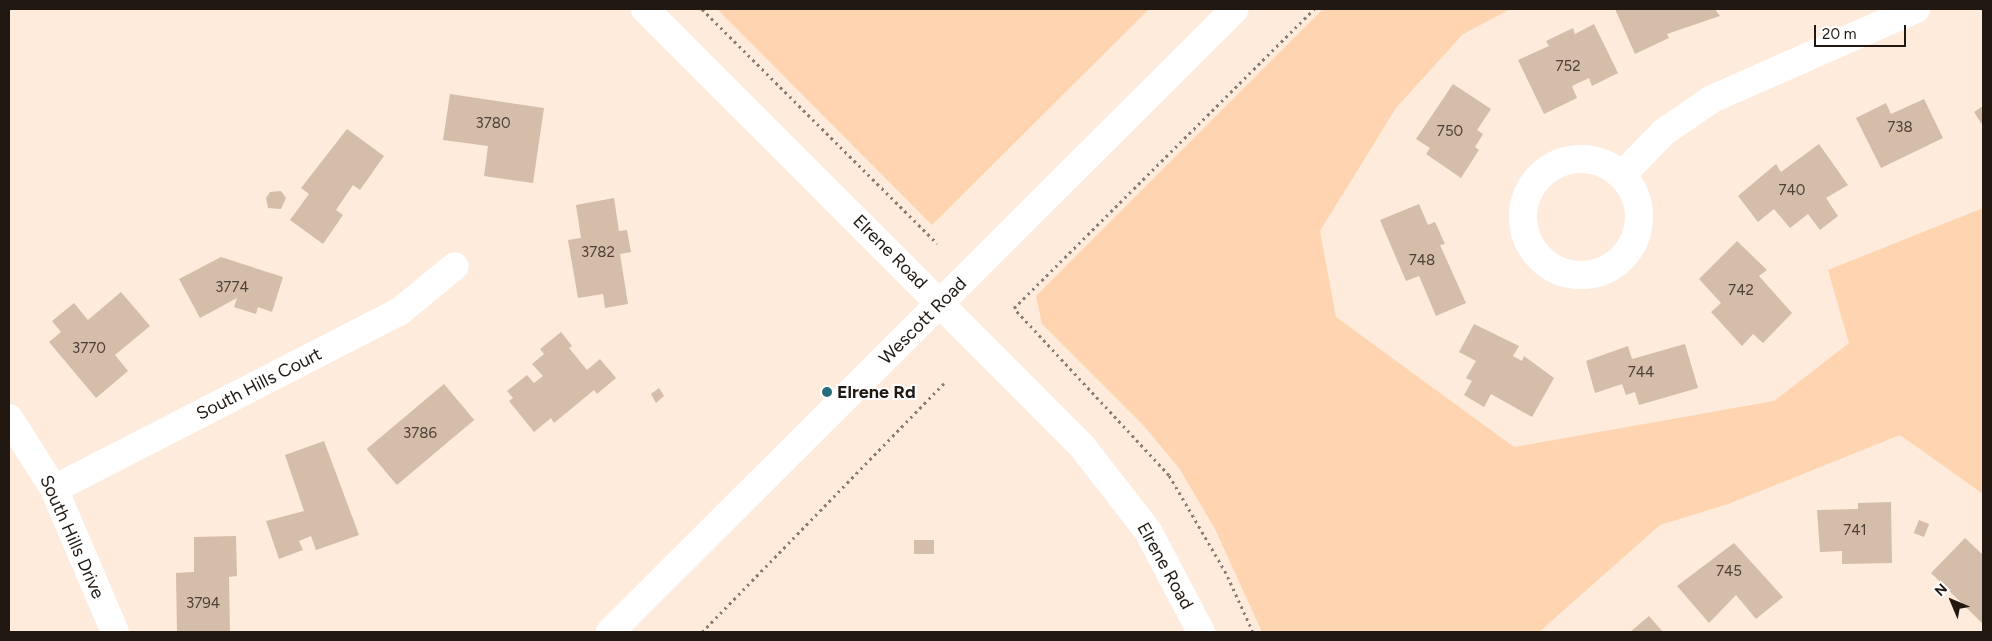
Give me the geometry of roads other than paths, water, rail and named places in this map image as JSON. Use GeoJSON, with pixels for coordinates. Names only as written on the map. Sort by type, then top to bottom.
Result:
{"type":"FeatureCollection","features":[{"type":"Feature","properties":{"kind":"street","name":"Elrene Road"},"geometry":{"type":"LineString","coordinates":[[644,9],[1082,445],[1148,531],[1201,632]]}},
{"type":"Feature","properties":{"kind":"street","name":"Wescott Road"},"geometry":{"type":"LineString","coordinates":[[610,632],[1235,9]]}},
{"type":"Feature","properties":{"kind":"street"},"geometry":{"type":"LineString","coordinates":[[1622,175],[1664,132],[1712,99],[1916,9]]}},
{"type":"Feature","properties":{"kind":"street"},"geometry":{"type":"LineString","coordinates":[[1589,159],[1607,164],[1622,175],[1634,191],[1640,210],[1638,230],[1631,249],[1622,259],[1599,273],[1580,276],[1560,272],[1543,262],[1530,246],[1524,229],[1523,210],[1528,193],[1538,177],[1553,166],[1570,160],[1589,159]]}},
{"type":"Feature","properties":{"kind":"street","name":"South Hills Court"},"geometry":{"type":"LineString","coordinates":[[54,489],[399,312],[455,266]]}},
{"type":"Feature","properties":{"kind":"street","name":"South Hills Drive"},"geometry":{"type":"LineString","coordinates":[[9,418],[54,489],[115,632]]}},
{"type":"Feature","properties":{"kind":"place","name":"Elrene Rd"},"geometry":{"type":"Point","coordinates":[827,392]}}]}
